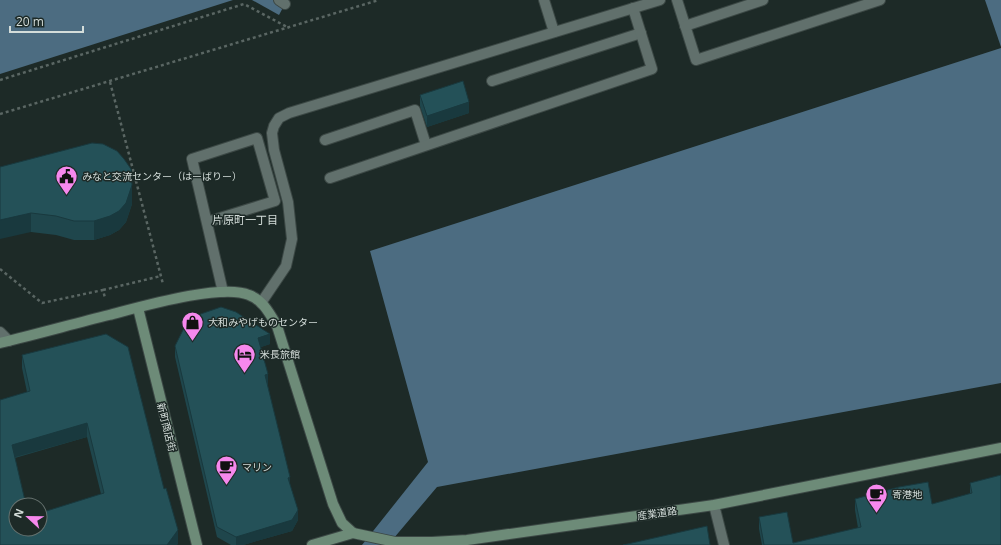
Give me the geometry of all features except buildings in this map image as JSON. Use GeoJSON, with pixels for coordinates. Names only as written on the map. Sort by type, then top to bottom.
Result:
{"type":"FeatureCollection","features":[{"type":"Feature","properties":{"kind":"street"},"geometry":{"type":"LineString","coordinates":[[544,0],[554,32]]}},
{"type":"Feature","properties":{"kind":"street"},"geometry":{"type":"LineString","coordinates":[[261,303],[286,266],[292,239],[288,202],[274,150],[272,133],[274,126],[280,118],[289,113],[660,0]]}},
{"type":"Feature","properties":{"kind":"street"},"geometry":{"type":"LineString","coordinates":[[677,0],[696,60],[880,0]]}},
{"type":"Feature","properties":{"kind":"street"},"geometry":{"type":"LineString","coordinates":[[685,26],[763,0]]}},
{"type":"Feature","properties":{"kind":"street"},"geometry":{"type":"LineString","coordinates":[[330,178],[652,69],[633,8]]}},
{"type":"Feature","properties":{"kind":"street"},"geometry":{"type":"LineString","coordinates":[[492,81],[641,34]]}},
{"type":"Feature","properties":{"kind":"street"},"geometry":{"type":"LineString","coordinates":[[325,140],[415,110],[426,145]]}},
{"type":"Feature","properties":{"kind":"street"},"geometry":{"type":"LineString","coordinates":[[207,222],[275,201],[257,138],[192,159],[223,292]]}},
{"type":"Feature","properties":{"kind":"street"},"geometry":{"type":"LineString","coordinates":[[0,332],[4,342],[190,296],[236,291],[250,295],[269,311],[283,342],[333,504],[342,523],[353,533]]}},
{"type":"Feature","properties":{"kind":"street","name":"新町商店街"},"geometry":{"type":"LineString","coordinates":[[138,308],[197,545]]}},
{"type":"Feature","properties":{"kind":"street","name":"産業道路"},"geometry":{"type":"LineString","coordinates":[[312,545],[353,533],[395,542],[467,540],[714,505],[1001,448]]}},
{"type":"Feature","properties":{"kind":"street"},"geometry":{"type":"LineString","coordinates":[[714,505],[724,545]]}},
{"type":"Feature","properties":{"kind":"path"},"geometry":{"type":"LineString","coordinates":[[0,114],[379,0]]}},
{"type":"Feature","properties":{"kind":"path"},"geometry":{"type":"LineString","coordinates":[[0,80],[244,4],[289,28]]}},
{"type":"Feature","properties":{"kind":"path"},"geometry":{"type":"LineString","coordinates":[[110,81],[165,290]]}},
{"type":"Feature","properties":{"kind":"path"},"geometry":{"type":"LineString","coordinates":[[0,269],[42,303],[161,276]]}},
{"type":"Feature","properties":{"kind":"path"},"geometry":{"type":"LineString","coordinates":[[103,290],[106,302]]}},
{"type":"Feature","properties":{"kind":"water"},"geometry":{"type":"Polygon","coordinates":[[[0,0],[233,0],[0,74],[0,0]]]}},
{"type":"Feature","properties":{"kind":"water"},"geometry":{"type":"Polygon","coordinates":[[[252,0],[287,0],[279,15],[252,0]]]}},
{"type":"Feature","properties":{"kind":"water"},"geometry":{"type":"Polygon","coordinates":[[[985,0],[1001,0],[1001,47],[985,0]]]}},
{"type":"Feature","properties":{"kind":"water"},"geometry":{"type":"Polygon","coordinates":[[[1001,48],[1001,383],[437,487],[388,545],[362,545],[428,462],[370,251],[1001,48]]]}},
{"type":"Feature","properties":{"kind":"place","name":"みなと交流センター（はーばりー）"},"geometry":{"type":"Point","coordinates":[66,196]}},
{"type":"Feature","properties":{"kind":"place","name":"大和みやげものセンター"},"geometry":{"type":"Point","coordinates":[193,342]}},
{"type":"Feature","properties":{"kind":"place","name":"米長旅館"},"geometry":{"type":"Point","coordinates":[244,374]}},
{"type":"Feature","properties":{"kind":"place","name":"マリン"},"geometry":{"type":"Point","coordinates":[227,486]}},
{"type":"Feature","properties":{"kind":"place","name":"寄港地"},"geometry":{"type":"Point","coordinates":[876,514]}},
{"type":"Feature","properties":{"kind":"district","name":"片原町一丁目"},"geometry":{"type":"Point","coordinates":[245,220]}}]}
